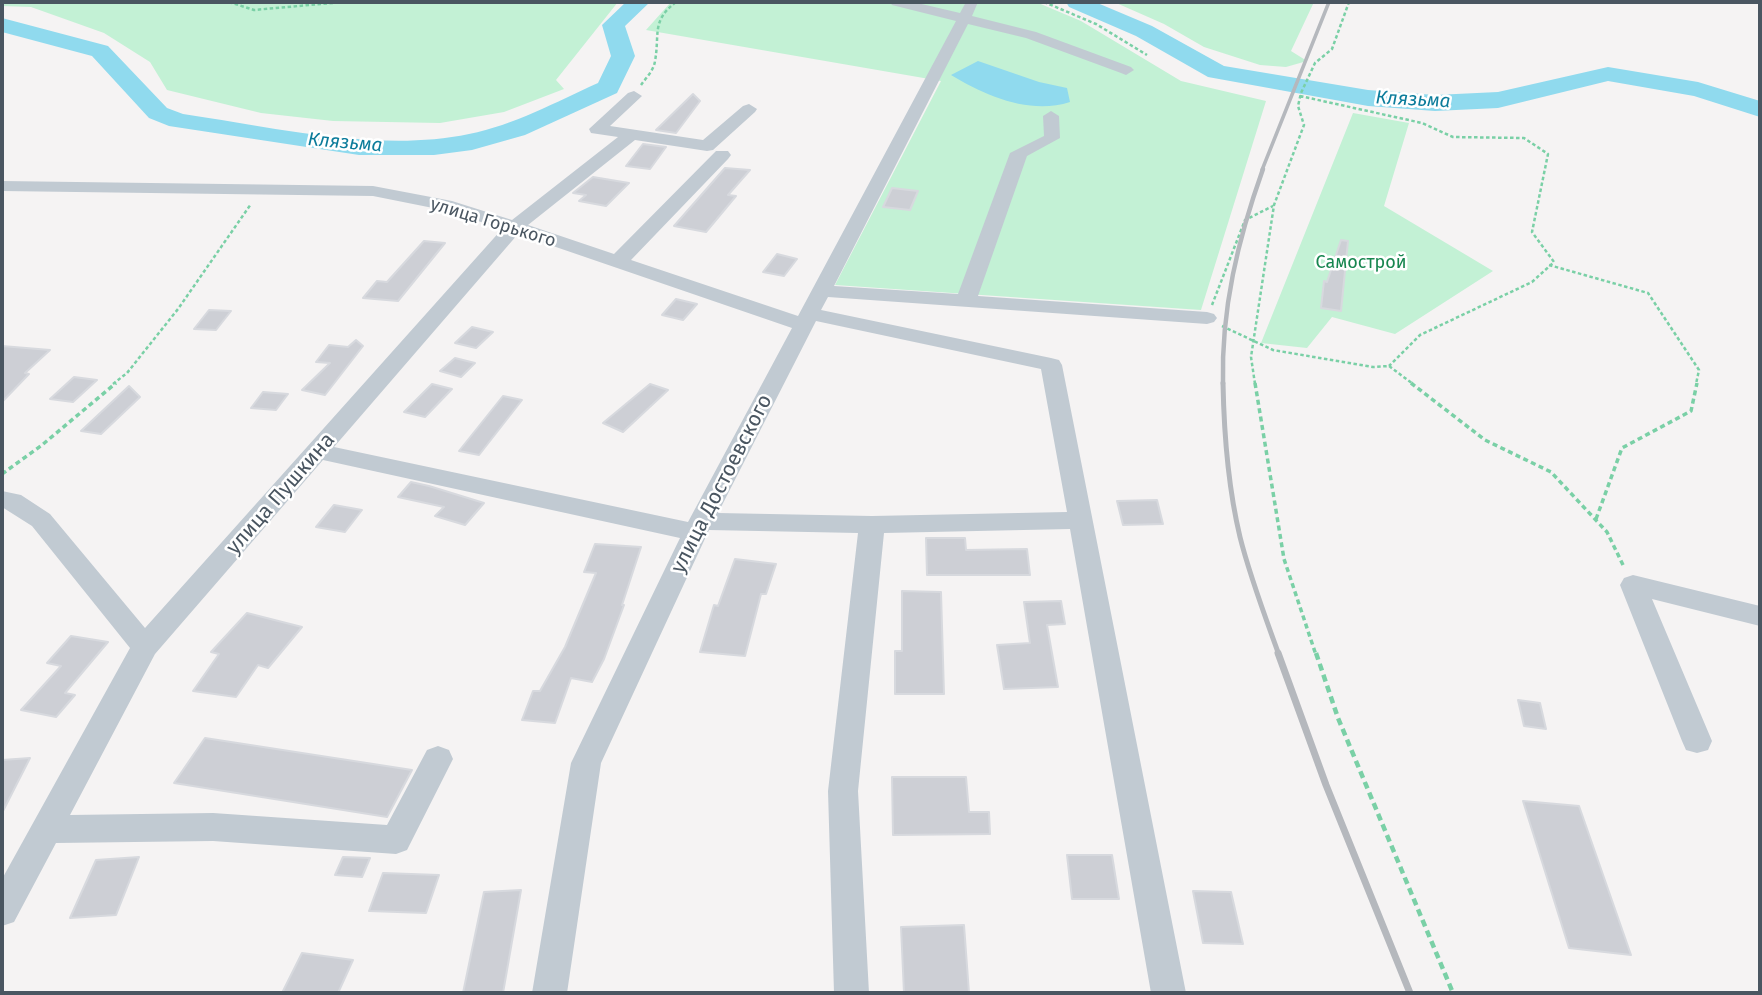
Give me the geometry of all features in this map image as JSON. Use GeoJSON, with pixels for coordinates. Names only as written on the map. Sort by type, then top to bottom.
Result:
{"type":"FeatureCollection","features":[{"type":"Feature","properties":{"kind":"street"},"geometry":{"type":"LineString","coordinates":[[897,2],[968,10],[1126,70]]}},
{"type":"Feature","properties":{"kind":"street","name":"улица Достоевского"},"geometry":{"type":"LineString","coordinates":[[550,993],[586,763],[699,527],[968,10]]}},
{"type":"Feature","properties":{"kind":"street"},"geometry":{"type":"LineString","coordinates":[[634,96],[597,129],[707,146],[749,109]]}},
{"type":"Feature","properties":{"kind":"street"},"geometry":{"type":"LineString","coordinates":[[966,301],[1019,153],[1052,138],[1051,116]]}},
{"type":"Feature","properties":{"kind":"street","name":"улица Пушкина"},"geometry":{"type":"LineString","coordinates":[[2,911],[145,647],[513,228],[632,134]]}},
{"type":"Feature","properties":{"kind":"street"},"geometry":{"type":"LineString","coordinates":[[617,263],[722,155]]}},
{"type":"Feature","properties":{"kind":"street","name":"улица Горького"},"geometry":{"type":"LineString","coordinates":[[2,186],[373,191],[452,206],[617,263],[807,320],[1051,365],[1081,520]]}},
{"type":"Feature","properties":{"kind":"street"},"geometry":{"type":"LineString","coordinates":[[822,291],[1207,318]]}},
{"type":"Feature","properties":{"kind":"street"},"geometry":{"type":"LineString","coordinates":[[319,451],[699,527],[1081,520],[1169,993]]}},
{"type":"Feature","properties":{"kind":"street"},"geometry":{"type":"LineString","coordinates":[[2,499],[12,501],[41,520],[145,647]]}},
{"type":"Feature","properties":{"kind":"street"},"geometry":{"type":"LineString","coordinates":[[852,993],[843,791],[872,525]]}},
{"type":"Feature","properties":{"kind":"street"},"geometry":{"type":"LineString","coordinates":[[1633,585],[1760,616]]}},
{"type":"Feature","properties":{"kind":"street"},"geometry":{"type":"LineString","coordinates":[[1633,585],[1697,741]]}},
{"type":"Feature","properties":{"kind":"street"},"geometry":{"type":"LineString","coordinates":[[46,829],[213,827],[396,840],[438,759]]}},
{"type":"Feature","properties":{"kind":"path"},"geometry":{"type":"LineString","coordinates":[[229,2],[254,10],[343,2]]}},
{"type":"Feature","properties":{"kind":"path"},"geometry":{"type":"LineString","coordinates":[[634,96],[655,64],[656,41],[662,13],[676,2]]}},
{"type":"Feature","properties":{"kind":"path"},"geometry":{"type":"LineString","coordinates":[[1044,2],[1096,24],[1147,55]]}},
{"type":"Feature","properties":{"kind":"path"},"geometry":{"type":"LineString","coordinates":[[1349,2],[1332,49],[1315,63],[1300,94],[1298,106],[1304,125],[1274,205],[1251,357],[1284,559],[1338,718],[1453,993]]}},
{"type":"Feature","properties":{"kind":"path"},"geometry":{"type":"LineString","coordinates":[[1300,94],[1422,124],[1453,137],[1524,138],[1548,154],[1532,232],[1554,262],[1532,282],[1420,335],[1389,366]]}},
{"type":"Feature","properties":{"kind":"path"},"geometry":{"type":"LineString","coordinates":[[2,474],[127,373],[178,309],[262,188]]}},
{"type":"Feature","properties":{"kind":"path"},"geometry":{"type":"LineString","coordinates":[[1274,205],[1245,220],[1207,318],[1273,351],[1373,367],[1389,366],[1485,440],[1551,472],[1607,532],[1633,585]]}},
{"type":"Feature","properties":{"kind":"path"},"geometry":{"type":"LineString","coordinates":[[1549,265],[1648,293],[1699,370],[1691,411],[1622,448],[1595,519]]}},
{"type":"Feature","properties":{"kind":"green space"},"geometry":{"type":"Polygon","coordinates":[[[2,2],[618,2],[556,80],[564,89],[504,112],[440,123],[333,121],[261,113],[167,90],[150,62],[104,33],[31,7],[2,6],[2,2]]]}},
{"type":"Feature","properties":{"kind":"green space"},"geometry":{"type":"Polygon","coordinates":[[[671,2],[1036,2],[1081,21],[1181,81],[1266,101],[1201,310],[835,285],[941,81],[646,30],[671,2]]]}},
{"type":"Feature","properties":{"kind":"green space"},"geometry":{"type":"Polygon","coordinates":[[[1114,2],[1314,2],[1291,51],[1307,61],[1286,67],[1260,65],[1204,47],[1164,24],[1114,2]]]}},
{"type":"Feature","properties":{"kind":"green space","name":"Самострой"},"geometry":{"type":"Polygon","coordinates":[[[1353,113],[1409,123],[1384,206],[1493,271],[1395,334],[1332,317],[1307,348],[1261,343],[1353,113]]]}},
{"type":"Feature","properties":{"kind":"water"},"geometry":{"type":"Polygon","coordinates":[[[978,61],[1039,82],[1067,88],[1070,102],[1024,105],[993,96],[951,75],[978,61]]]}},
{"type":"Feature","properties":{"kind":"building"},"geometry":{"type":"Polygon","coordinates":[[[693,94],[700,101],[676,133],[656,130],[693,94]]]}},
{"type":"Feature","properties":{"kind":"building"},"geometry":{"type":"Polygon","coordinates":[[[643,144],[666,147],[650,169],[626,166],[643,144]]]}},
{"type":"Feature","properties":{"kind":"building"},"geometry":{"type":"Polygon","coordinates":[[[725,168],[750,170],[728,195],[736,196],[706,232],[674,226],[725,168]]]}},
{"type":"Feature","properties":{"kind":"building"},"geometry":{"type":"Polygon","coordinates":[[[593,177],[629,183],[606,206],[579,201],[586,195],[573,193],[593,177]]]}},
{"type":"Feature","properties":{"kind":"building"},"geometry":{"type":"Polygon","coordinates":[[[892,188],[918,191],[910,210],[883,207],[892,188]]]}},
{"type":"Feature","properties":{"kind":"building"},"geometry":{"type":"Polygon","coordinates":[[[1341,240],[1348,241],[1341,311],[1321,308],[1324,281],[1327,282],[1341,240]]]}},
{"type":"Feature","properties":{"kind":"building"},"geometry":{"type":"Polygon","coordinates":[[[424,241],[445,243],[398,301],[363,298],[377,281],[387,282],[424,241]]]}},
{"type":"Feature","properties":{"kind":"building"},"geometry":{"type":"Polygon","coordinates":[[[777,254],[797,259],[784,276],[763,272],[777,254]]]}},
{"type":"Feature","properties":{"kind":"building"},"geometry":{"type":"Polygon","coordinates":[[[676,299],[697,304],[683,320],[662,315],[676,299]]]}},
{"type":"Feature","properties":{"kind":"building"},"geometry":{"type":"Polygon","coordinates":[[[209,310],[231,311],[216,330],[194,329],[209,310]]]}},
{"type":"Feature","properties":{"kind":"building"},"geometry":{"type":"Polygon","coordinates":[[[472,327],[493,332],[476,348],[455,343],[472,327]]]}},
{"type":"Feature","properties":{"kind":"building"},"geometry":{"type":"Polygon","coordinates":[[[356,340],[363,346],[325,395],[302,390],[330,363],[316,362],[329,345],[348,347],[356,340]]]}},
{"type":"Feature","properties":{"kind":"building"},"geometry":{"type":"Polygon","coordinates":[[[2,346],[50,350],[25,373],[29,374],[2,402],[2,346]]]}},
{"type":"Feature","properties":{"kind":"building"},"geometry":{"type":"Polygon","coordinates":[[[455,358],[475,363],[461,377],[440,371],[455,358]]]}},
{"type":"Feature","properties":{"kind":"building"},"geometry":{"type":"Polygon","coordinates":[[[74,377],[97,380],[73,402],[50,399],[74,377]]]}},
{"type":"Feature","properties":{"kind":"building"},"geometry":{"type":"Polygon","coordinates":[[[432,384],[452,389],[425,417],[404,412],[432,384]]]}},
{"type":"Feature","properties":{"kind":"building"},"geometry":{"type":"Polygon","coordinates":[[[650,384],[668,390],[623,432],[603,423],[650,384]]]}},
{"type":"Feature","properties":{"kind":"building"},"geometry":{"type":"Polygon","coordinates":[[[129,386],[140,397],[101,434],[81,431],[129,386]]]}},
{"type":"Feature","properties":{"kind":"building"},"geometry":{"type":"Polygon","coordinates":[[[263,392],[288,394],[276,410],[251,408],[263,392]]]}},
{"type":"Feature","properties":{"kind":"building"},"geometry":{"type":"Polygon","coordinates":[[[503,396],[522,400],[479,455],[459,451],[503,396]]]}},
{"type":"Feature","properties":{"kind":"building"},"geometry":{"type":"Polygon","coordinates":[[[411,482],[484,503],[465,525],[435,516],[444,507],[398,497],[411,482]]]}},
{"type":"Feature","properties":{"kind":"building"},"geometry":{"type":"Polygon","coordinates":[[[1157,500],[1163,524],[1123,525],[1117,501],[1157,500]]]}},
{"type":"Feature","properties":{"kind":"building"},"geometry":{"type":"Polygon","coordinates":[[[334,505],[362,510],[345,532],[316,527],[334,505]]]}},
{"type":"Feature","properties":{"kind":"building"},"geometry":{"type":"Polygon","coordinates":[[[926,538],[965,538],[966,550],[1027,549],[1030,575],[927,575],[926,538]]]}},
{"type":"Feature","properties":{"kind":"building"},"geometry":{"type":"Polygon","coordinates":[[[595,544],[641,547],[604,659],[592,682],[571,678],[555,723],[522,720],[533,691],[540,691],[565,647],[596,573],[584,572],[595,544]]]}},
{"type":"Feature","properties":{"kind":"building"},"geometry":{"type":"Polygon","coordinates":[[[735,559],[776,564],[766,594],[761,594],[745,656],[700,652],[714,605],[718,606],[735,559]]]}},
{"type":"Feature","properties":{"kind":"building"},"geometry":{"type":"Polygon","coordinates":[[[902,591],[941,592],[944,694],[895,694],[895,651],[902,651],[902,591]]]}},
{"type":"Feature","properties":{"kind":"building"},"geometry":{"type":"Polygon","coordinates":[[[1061,601],[1065,624],[1047,625],[1058,687],[1004,689],[997,645],[1030,643],[1024,602],[1061,601]]]}},
{"type":"Feature","properties":{"kind":"building"},"geometry":{"type":"Polygon","coordinates":[[[247,613],[302,627],[268,668],[258,665],[236,697],[193,691],[219,654],[211,652],[247,613]]]}},
{"type":"Feature","properties":{"kind":"building"},"geometry":{"type":"Polygon","coordinates":[[[71,636],[108,642],[65,693],[75,695],[56,717],[21,710],[61,666],[47,663],[71,636]]]}},
{"type":"Feature","properties":{"kind":"building"},"geometry":{"type":"Polygon","coordinates":[[[1518,700],[1540,703],[1546,729],[1524,726],[1518,700]]]}},
{"type":"Feature","properties":{"kind":"building"},"geometry":{"type":"Polygon","coordinates":[[[205,738],[412,770],[387,817],[174,783],[205,738]]]}},
{"type":"Feature","properties":{"kind":"building"},"geometry":{"type":"Polygon","coordinates":[[[30,758],[2,813],[2,760],[30,758]]]}},
{"type":"Feature","properties":{"kind":"building"},"geometry":{"type":"Polygon","coordinates":[[[892,777],[966,777],[969,812],[989,812],[990,834],[893,835],[892,777]]]}},
{"type":"Feature","properties":{"kind":"building"},"geometry":{"type":"Polygon","coordinates":[[[1523,801],[1579,806],[1631,955],[1569,948],[1523,801]]]}},
{"type":"Feature","properties":{"kind":"building"},"geometry":{"type":"Polygon","coordinates":[[[1067,855],[1112,855],[1119,899],[1072,899],[1067,855]]]}},
{"type":"Feature","properties":{"kind":"building"},"geometry":{"type":"Polygon","coordinates":[[[139,857],[116,915],[70,918],[96,860],[139,857]]]}},
{"type":"Feature","properties":{"kind":"building"},"geometry":{"type":"Polygon","coordinates":[[[343,857],[370,858],[362,877],[335,875],[343,857]]]}},
{"type":"Feature","properties":{"kind":"building"},"geometry":{"type":"Polygon","coordinates":[[[383,873],[439,875],[426,913],[369,911],[383,873]]]}},
{"type":"Feature","properties":{"kind":"building"},"geometry":{"type":"Polygon","coordinates":[[[521,890],[503,993],[463,993],[484,892],[521,890]]]}},
{"type":"Feature","properties":{"kind":"building"},"geometry":{"type":"Polygon","coordinates":[[[1193,891],[1231,892],[1243,944],[1203,943],[1193,891]]]}},
{"type":"Feature","properties":{"kind":"building"},"geometry":{"type":"Polygon","coordinates":[[[964,925],[969,993],[904,993],[901,927],[964,925]]]}},
{"type":"Feature","properties":{"kind":"building"},"geometry":{"type":"Polygon","coordinates":[[[302,953],[353,960],[338,993],[282,993],[302,953]]]}},
{"type":"Feature","properties":{"kind":"waterway","name":"Клязьма"},"geometry":{"type":"LineString","coordinates":[[2,25],[100,51],[158,113],[178,121],[359,147],[434,147],[472,142],[516,129],[608,88],[623,56],[613,25],[639,2]]}},
{"type":"Feature","properties":{"kind":"waterway","name":"Клязьма"},"geometry":{"type":"LineString","coordinates":[[1077,2],[1144,31],[1217,72],[1368,98],[1435,103],[1498,100],[1608,74],[1698,89],[1760,109]]}},
{"type":"Feature","properties":{"kind":"railway"},"geometry":{"type":"LineString","coordinates":[[1262,170],[1329,2]]}},
{"type":"Feature","properties":{"kind":"railway"},"geometry":{"type":"LineString","coordinates":[[1223,383],[1228,301],[1239,248],[1263,169]]}},
{"type":"Feature","properties":{"kind":"railway"},"geometry":{"type":"LineString","coordinates":[[1223,383],[1232,499],[1248,567],[1279,655]]}},
{"type":"Feature","properties":{"kind":"railway"},"geometry":{"type":"LineString","coordinates":[[1278,653],[1326,785],[1410,993]]}}]}
